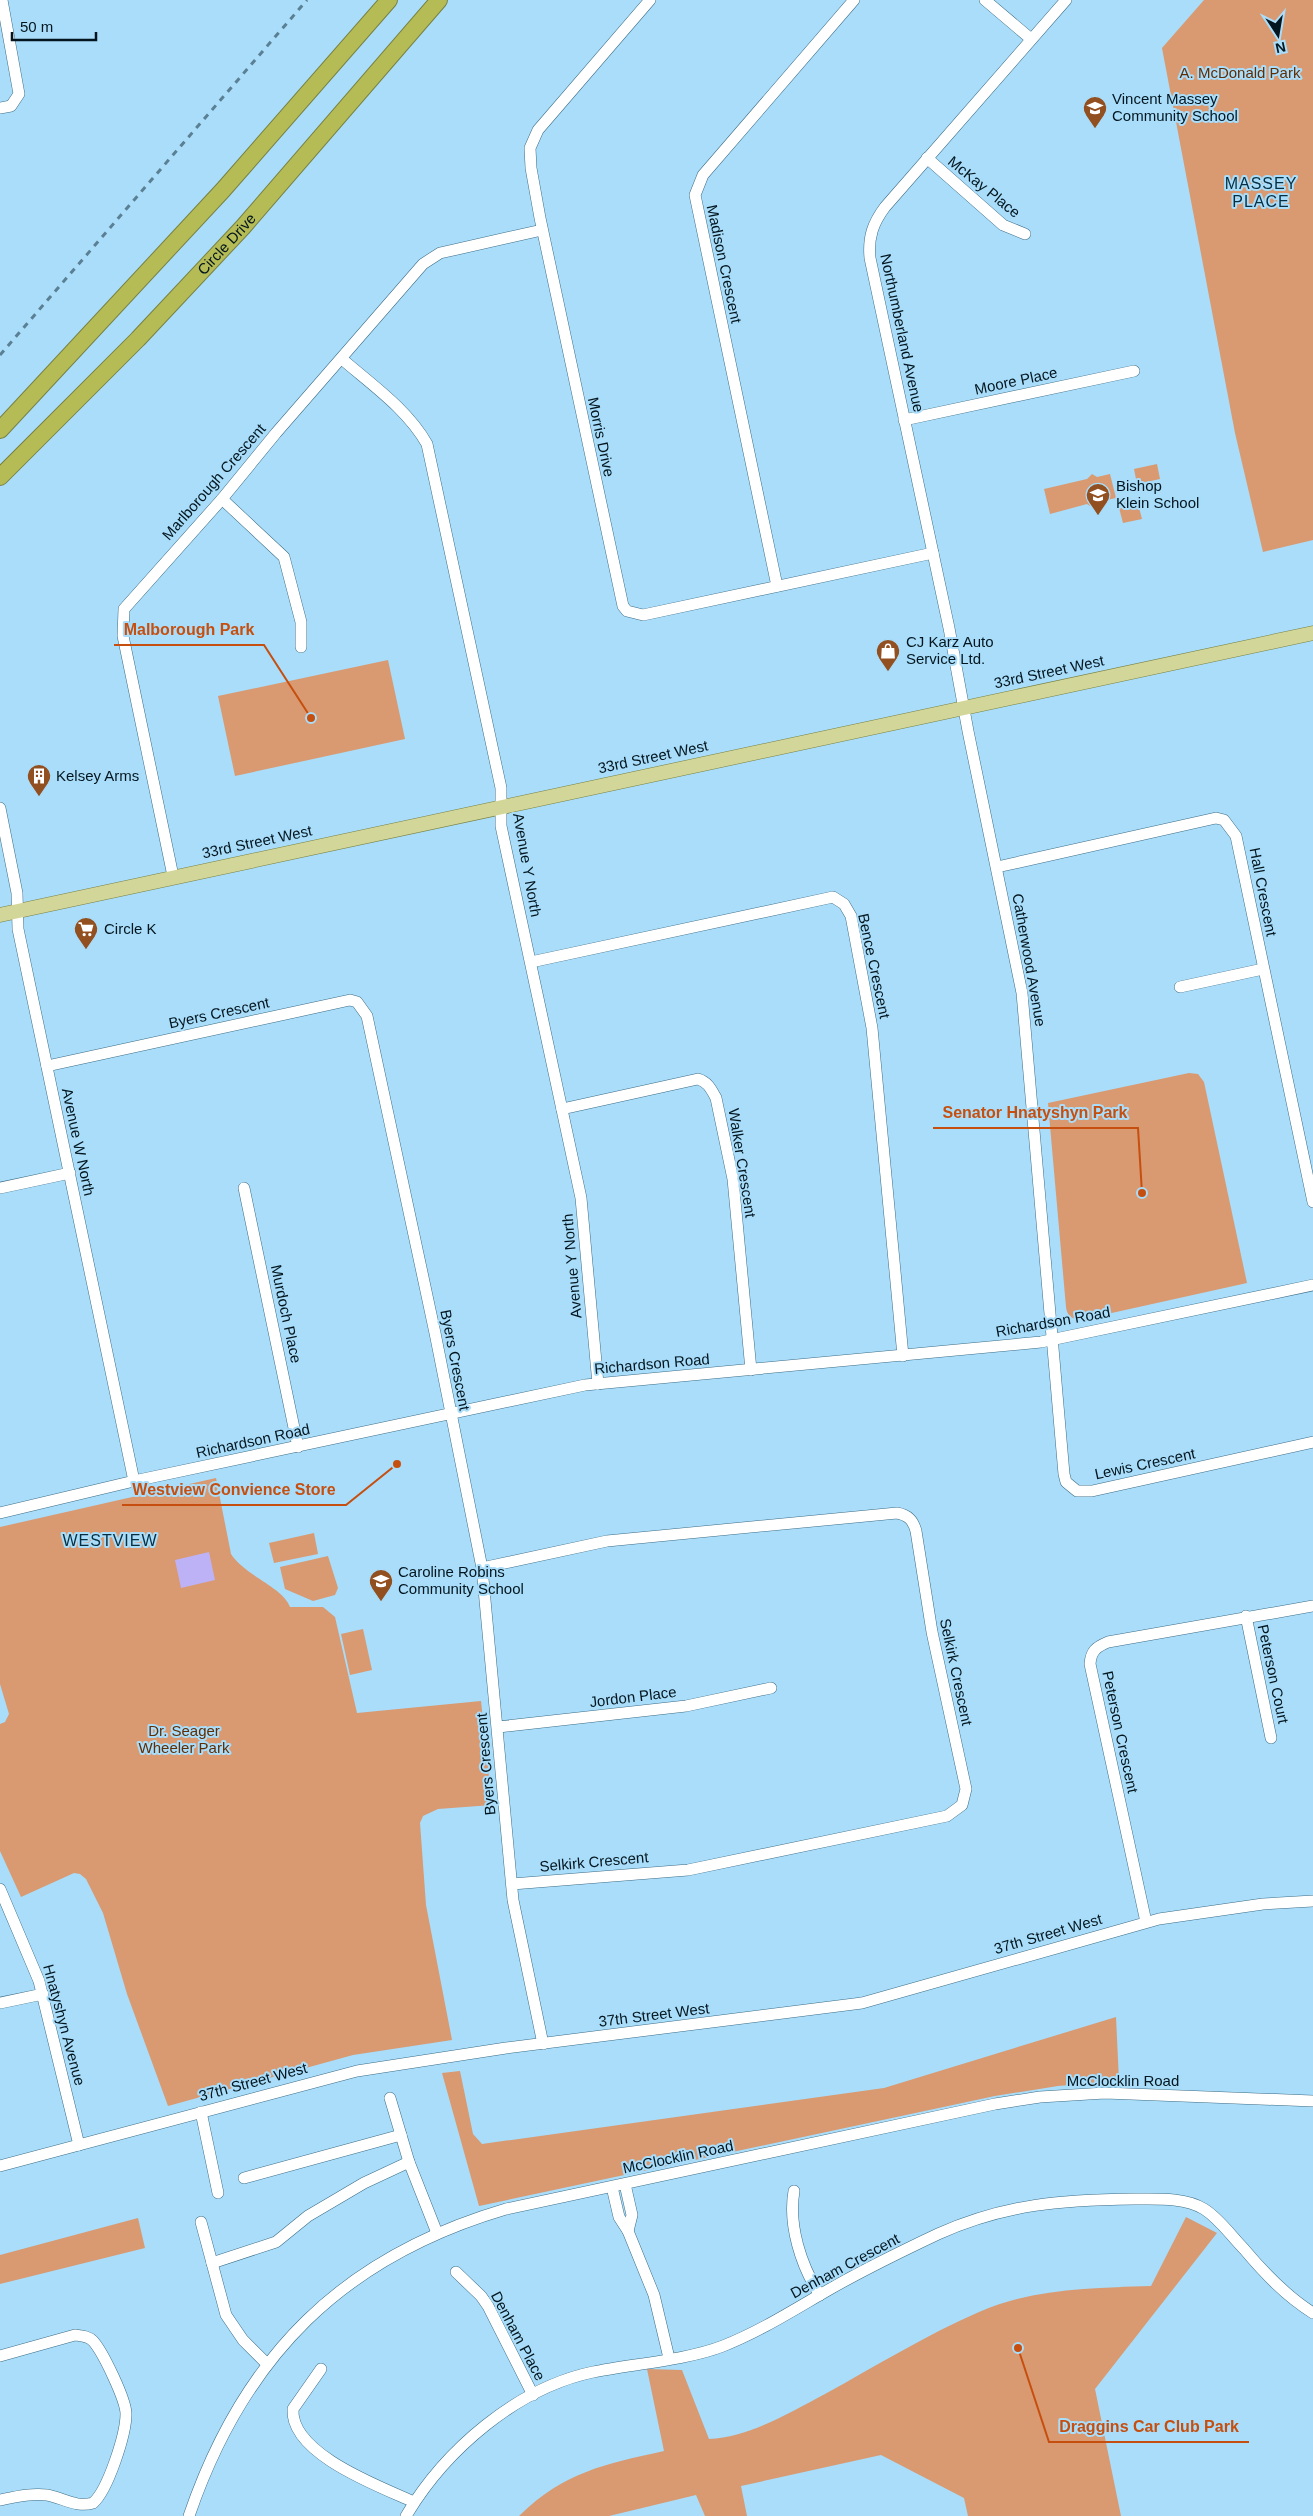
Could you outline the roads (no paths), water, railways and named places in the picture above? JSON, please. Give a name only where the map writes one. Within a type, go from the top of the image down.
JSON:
[{"type":"highway","points":[[0,430],[223,190],[389,0]]},
{"type":"highway","name":"Circle Drive","points":[[0,477],[138,339],[243,227],[439,0]]},
{"type":"highway","points":[[0,422],[72,351]]},
{"type":"main road","name":"33rd Street West","points":[[0,915],[173,876],[1313,633]]},
{"type":"street","points":[[0,108],[10,106],[20,94],[2,0]]},
{"type":"street","name":"Morris Drive","points":[[650,0],[538,130],[530,148],[531,168],[542,230],[623,606],[627,610],[643,615],[932,553]]},
{"type":"street","name":"Madison Crescent","points":[[777,586],[695,196],[704,175],[854,0]]},
{"type":"street","points":[[985,0],[1031,39]]},
{"type":"street","name":"Northumberland Avenue","points":[[964,707],[868,241],[878,217],[885,207],[1066,0]]},
{"type":"street","name":"McKay Place","points":[[927,158],[1003,225],[1025,234]]},
{"type":"street","name":"Marlborough Crescent","points":[[173,876],[123,636],[124,609],[222,499],[414,273],[440,253],[542,230]]},
{"type":"street","name":"Avenue Y North","points":[[342,359],[401,410],[417,427],[427,444],[501,788],[501,826],[584,1217],[598,1384]]},
{"type":"street","name":"Moore Place","points":[[904,420],[1134,371]]},
{"type":"street","points":[[222,499],[284,557],[301,622],[301,648]]},
{"type":"street","name":"Catherwood Avenue","points":[[964,707],[1024,1007],[1054,1340]]},
{"type":"street","name":"Avenue W North","points":[[0,808],[16,890],[18,929],[134,1480]]},
{"type":"street","name":"Hall Crescent","points":[[997,867],[1216,818],[1224,820],[1236,836],[1313,1202]]},
{"type":"street","name":"Bence Crescent","points":[[531,962],[833,897],[844,904],[850,916],[872,1028],[903,1356]]},
{"type":"street","points":[[1180,987],[1263,969]]},
{"type":"street","name":"Byers Crescent","points":[[47,1066],[350,1000],[357,1002],[367,1016],[482,1568],[515,1910],[543,2044]]},
{"type":"street","name":"Walker Crescent","points":[[562,1110],[698,1079],[710,1087],[716,1098],[732,1179],[750,1370]]},
{"type":"street","points":[[0,1188],[70,1173]]},
{"type":"street","name":"Murdoch Place","points":[[244,1188],[298,1447]]},
{"type":"street","name":"Richardson Road","points":[[0,1513],[134,1480],[598,1384],[1054,1340],[1313,1285]]},
{"type":"street","name":"Lewis Crescent","points":[[1054,1340],[1064,1474],[1066,1482],[1077,1491],[1092,1490],[1313,1442]]},
{"type":"street","name":"Selkirk Crescent","points":[[482,1568],[623,1538],[904,1514],[914,1523],[916,1531],[932,1632],[966,1789],[962,1805],[947,1816],[712,1866],[512,1884]]},
{"type":"street","name":"Peterson Crescent","points":[[1146,1922],[1090,1664],[1091,1654],[1100,1645],[1108,1642],[1246,1616],[1313,1606]]},
{"type":"street","name":"Peterson Court","points":[[1246,1616],[1270,1738]]},
{"type":"street","name":"Jordon Place","points":[[498,1727],[686,1706],[771,1688]]},
{"type":"street","name":"Hnatyshyn Avenue","points":[[0,1889],[36,1969],[79,2145]]},
{"type":"street","name":"37th Street West","points":[[0,2166],[357,2071],[543,2044],[862,2003],[1146,1922],[1244,1906],[1313,1901]]},
{"type":"street","points":[[0,2003],[43,1994]]},
{"type":"street","name":"McClocklin Road","points":[[189,2516],[219,2440],[240,2402],[267,2364],[306,2322],[348,2285],[392,2256],[437,2233],[506,2209],[986,2106],[1040,2097],[1105,2093],[1313,2101]]},
{"type":"street","points":[[390,2098],[409,2162],[437,2233]]},
{"type":"street","points":[[201,2112],[218,2193]]},
{"type":"street","points":[[244,2178],[401,2136]]},
{"type":"street","points":[[212,2263],[276,2242],[308,2216],[364,2183],[409,2162]]},
{"type":"street","points":[[626,2184],[632,2215],[628,2231]]},
{"type":"street","points":[[612,2187],[619,2217],[628,2231],[654,2295],[669,2358]]},
{"type":"street","points":[[794,2191],[791,2217],[794,2231],[808,2273],[820,2295]]},
{"type":"street","name":"Denham Crescent","points":[[406,2516],[414,2502],[453,2455],[471,2439],[533,2395],[554,2384],[592,2372],[720,2347],[737,2340],[938,2234],[984,2216],[1035,2204],[1058,2201],[1150,2199],[1193,2204],[1204,2208],[1220,2222],[1267,2276],[1313,2313]]},
{"type":"street","points":[[201,2222],[226,2315],[243,2340],[267,2364]]},
{"type":"street","name":"Denham Place","points":[[456,2272],[481,2296],[488,2306],[533,2395]]},
{"type":"street","points":[[0,2356],[64,2338],[85,2336],[92,2340],[98,2348],[123,2399],[126,2415],[122,2436],[103,2492],[93,2503],[79,2505],[48,2496],[33,2494],[0,2500]]},
{"type":"street","points":[[321,2369],[293,2409],[292,2417],[298,2431],[339,2467],[414,2502]]},
{"type":"railway","points":[[0,355],[307,0]]},
{"type":"place","name":"Vincent Massey Community School","points":[[1095,129]]},
{"type":"place","name":"Bishop Klein School","points":[[1098,516]]},
{"type":"place","name":"CJ Karz Auto Service Ltd.","points":[[888,672]]},
{"type":"place","name":"Malborough Park","points":[[311,718]]},
{"type":"place","name":"Kelsey Arms","points":[[39,797]]},
{"type":"place","name":"Circle K","points":[[86,950]]},
{"type":"place","name":"Senator Hnatyshyn Park","points":[[1142,1193]]},
{"type":"place","name":"Westview Convience Store","points":[[397,1464]]},
{"type":"place","name":"Caroline Robins Community School","points":[[381,1602]]},
{"type":"place","name":"Draggins Car Club Park","points":[[1018,2348]]},
{"type":"district","name":"MASSEY PLACE","points":[[1261,192]]},
{"type":"district","name":"WESTVIEW","points":[[110,1540]]},
{"type":"park label","name":"A. McDonald Park","points":[[1240,73]]},
{"type":"park label","name":"Dr. Seager Wheeler Park","points":[[184,1740]]}]
